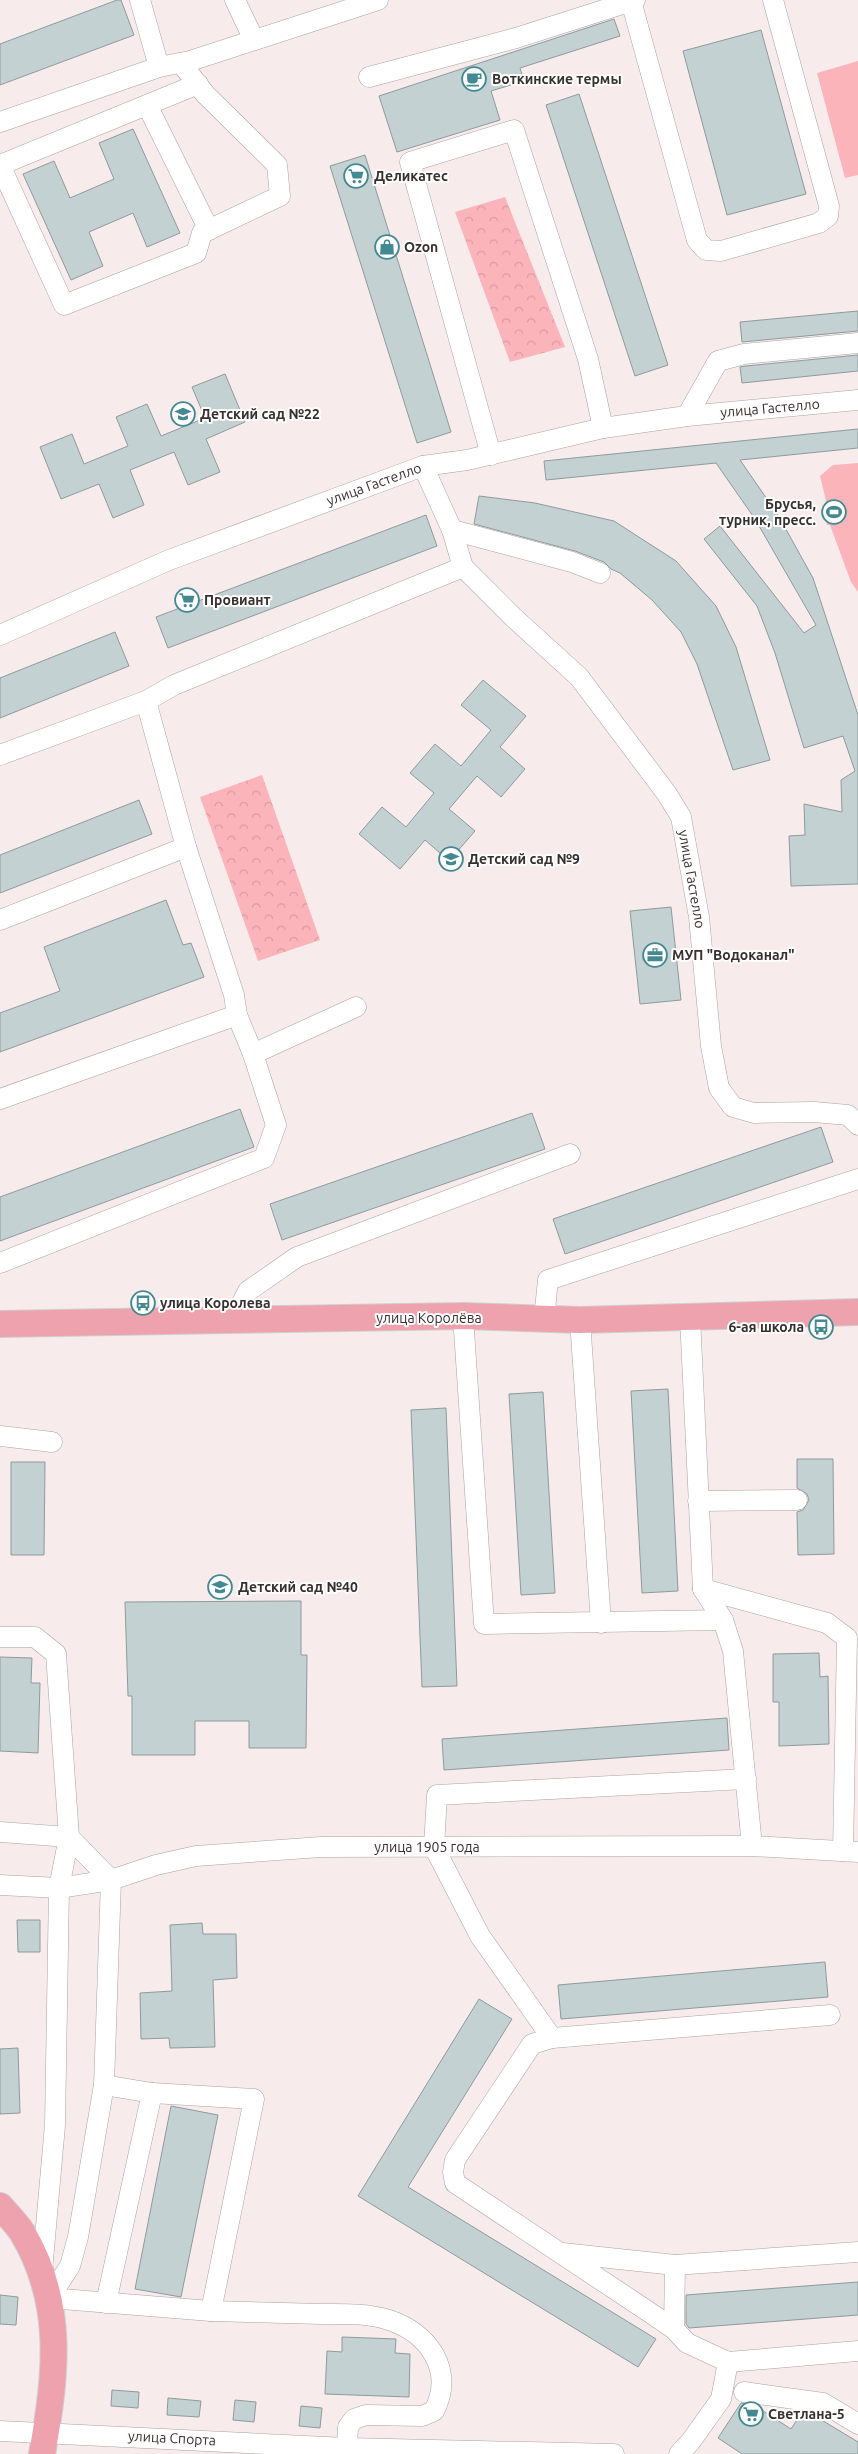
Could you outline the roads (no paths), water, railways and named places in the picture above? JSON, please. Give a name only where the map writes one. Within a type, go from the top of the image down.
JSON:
[{"type":"main road","name":"улица Королёва","points":[[0,1324],[463,1316],[580,1320],[858,1312]]},
{"type":"main road","points":[[0,2206],[21,2231],[42,2271],[49,2298],[54,2330],[53,2370],[44,2443]]},
{"type":"street","points":[[140,0],[159,67]]},
{"type":"street","points":[[235,0],[254,40]]},
{"type":"street","points":[[0,122],[159,67],[254,40],[378,0]]},
{"type":"street","points":[[369,77],[516,38],[633,1],[697,240],[706,250],[721,251],[819,223],[828,216],[829,206],[773,0]]},
{"type":"street","points":[[181,62],[198,84],[277,165],[280,196],[202,233],[196,252],[64,306],[0,165],[198,84]]},
{"type":"street","points":[[146,105],[209,230]]},
{"type":"street","points":[[491,455],[410,162],[514,130],[588,359],[603,428]]},
{"type":"street","points":[[687,416],[718,362],[744,354],[858,343]]},
{"type":"street","name":"улица Гастелло","points":[[0,635],[169,560],[423,466],[491,455],[603,428],[687,416],[858,400]]},
{"type":"street","points":[[0,755],[146,701],[174,685],[464,568],[452,530],[423,466]]},
{"type":"street","points":[[452,530],[572,562],[600,573]]},
{"type":"street","name":"улица Гастелло","points":[[464,568],[579,678],[667,794],[681,817],[699,917],[711,1046],[719,1088],[733,1107],[754,1113],[814,1112],[848,1115],[858,1126]]},
{"type":"street","points":[[0,1263],[264,1158],[276,1125],[253,1054],[237,1015],[234,995],[186,847],[146,701]]},
{"type":"street","points":[[0,920],[186,847]]},
{"type":"street","points":[[253,1054],[356,1007]]},
{"type":"street","points":[[0,1099],[237,1015]]},
{"type":"street","points":[[233,1320],[248,1291],[297,1257],[570,1154]]},
{"type":"street","points":[[544,1319],[548,1280],[858,1179]]},
{"type":"street","points":[[463,1316],[484,1624],[724,1620]]},
{"type":"street","points":[[690,1317],[703,1590],[724,1620],[733,1651],[752,1846]]},
{"type":"street","points":[[580,1320],[601,1623]]},
{"type":"street","points":[[0,1436],[52,1442]]},
{"type":"street","points":[[698,1501],[797,1500]]},
{"type":"street","points":[[703,1590],[827,1623],[846,1638],[851,1852]]},
{"type":"street","points":[[0,1637],[35,1637],[56,1654],[69,1837],[60,1888],[55,2125],[42,2271]]},
{"type":"street","points":[[552,2038],[480,1936],[434,1847],[437,1795],[746,1779]]},
{"type":"street","points":[[0,1832],[69,1837],[111,1880],[104,2085],[78,2237],[70,2266],[49,2298],[211,2310],[364,2315],[389,2320],[409,2330],[429,2346],[439,2360],[441,2378],[440,2400],[434,2411],[422,2416],[366,2415],[354,2419],[348,2428],[347,2448]]},
{"type":"street","name":"улица 1905 года","points":[[0,1885],[60,1888],[111,1880],[156,1864],[196,1856],[321,1847],[752,1846],[851,1852]]},
{"type":"street","points":[[830,2015],[552,2038],[532,2044],[455,2160],[453,2172],[455,2183],[674,2329],[687,2343],[728,2362],[858,2351]]},
{"type":"street","points":[[104,2085],[152,2093],[254,2099],[211,2310]]},
{"type":"street","points":[[106,2303],[152,2093]]},
{"type":"street","points":[[560,2253],[675,2265],[858,2252]]},
{"type":"street","points":[[674,2329],[675,2265]]},
{"type":"street","points":[[679,2454],[691,2441],[720,2399],[728,2362]]},
{"type":"street","points":[[744,2392],[823,2403],[858,2424]]},
{"type":"street","name":"улица Спорта","points":[[0,2431],[44,2443],[614,2454]]},
{"type":"street","points":[[684,2454],[704,2449]]},
{"type":"place","name":"Воткинские термы","points":[[474,79]]},
{"type":"place","name":"Деликатес","points":[[356,176]]},
{"type":"place","name":"Ozon","points":[[387,247]]},
{"type":"place","name":"Детский сад №22","points":[[183,414]]},
{"type":"place","name":"Брусья, турник, пресс.","points":[[834,512]]},
{"type":"place","name":"Провиант","points":[[187,600]]},
{"type":"place","name":"Детский сад №9","points":[[451,859]]},
{"type":"place","name":"МУП \"Водоканал\"","points":[[655,955]]},
{"type":"place","name":"улица Королева","points":[[143,1303]]},
{"type":"place","name":"6-ая школа","points":[[821,1327]]},
{"type":"place","name":"Детский сад №40","points":[[220,1587]]},
{"type":"place","name":"Светлана-5","points":[[751,2414]]}]
